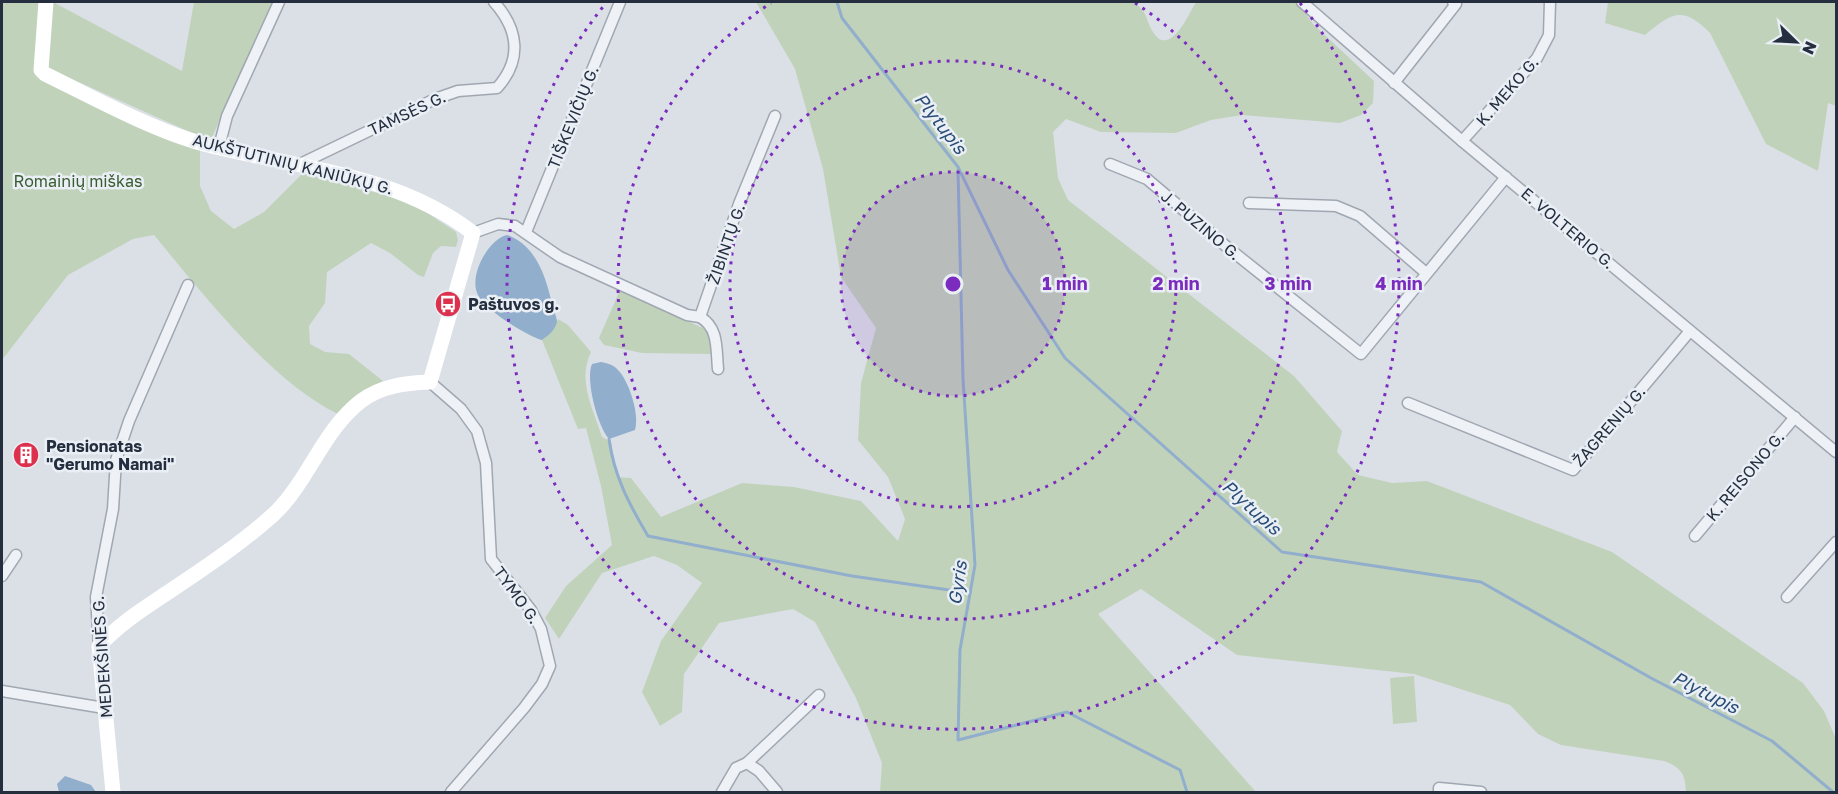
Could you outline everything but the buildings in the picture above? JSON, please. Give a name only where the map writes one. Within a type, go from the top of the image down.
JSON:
[{"type":"street","name":"AUKŠTUTINIŲ KANIŪKŲ G.","points":[[46,2],[41,70],[45,74],[189,140],[402,191],[440,210],[473,233]]},
{"type":"street","points":[[219,147],[227,116],[279,2]]},
{"type":"street","name":"TAMSĖS G.","points":[[297,165],[458,90],[497,88],[506,78],[516,54],[509,27],[495,2]]},
{"type":"street","name":"TIŠKEVIČIŲ G.","points":[[526,232],[620,2]]},
{"type":"street","name":"E. VOLTERIO G.","points":[[1302,2],[1462,141],[1836,453]]},
{"type":"street","points":[[1394,83],[1456,4],[1453,2]]},
{"type":"street","name":"K. MEKO G.","points":[[1462,141],[1537,58],[1549,35],[1550,2]]},
{"type":"street","name":"ŽIBINTŲ G.","points":[[700,317],[740,204],[775,116]]},
{"type":"street","name":"J. PUZINO G.","points":[[1110,164],[1147,179],[1227,247],[1361,354],[1506,177]]},
{"type":"street","points":[[1249,203],[1336,206],[1348,209],[1360,216],[1426,273]]},
{"type":"street","points":[[99,646],[116,628],[188,579],[276,513],[339,425],[360,402],[379,391],[400,384],[430,382],[473,233],[498,224],[515,226],[560,257],[687,315],[700,317],[711,323],[718,369]]},
{"type":"street","name":"MEDEKŠINĖS G.","points":[[113,792],[96,597],[113,508],[116,460],[129,421],[188,285]]},
{"type":"street","name":"ŽAGRENIŲ G.","points":[[1408,403],[1573,470],[1690,331]]},
{"type":"street","name":"TYMO G.","points":[[430,382],[461,409],[477,431],[486,463],[491,559],[531,610],[541,629],[549,666],[542,684],[524,708],[451,792]]},
{"type":"street","name":"K. REISONO G.","points":[[1695,536],[1795,417]]},
{"type":"street","points":[[1787,597],[1836,542]]},
{"type":"street","points":[[2,576],[16,555]]},
{"type":"street","points":[[2,691],[104,708]]},
{"type":"street","points":[[722,792],[736,768],[747,763],[819,694]]},
{"type":"street","points":[[747,763],[759,771],[777,792]]},
{"type":"street","points":[[1439,792],[1439,788],[1481,792]]},
{"type":"green space","name":"Romainių miškas","points":[[2,2],[42,2],[37,62],[200,149],[200,186],[211,211],[234,229],[264,212],[303,173],[411,202],[456,232],[458,240],[456,247],[441,246],[433,253],[424,277],[418,275],[390,253],[371,243],[327,272],[325,303],[309,326],[310,344],[325,352],[349,354],[383,381],[338,414],[313,400],[263,359],[216,309],[154,235],[133,239],[68,275],[2,360]]},
{"type":"green space","points":[[53,2],[182,71],[194,2],[275,2],[212,137],[201,137],[45,67]]},
{"type":"green space","points":[[756,2],[1133,2],[1144,12],[1153,32],[1159,39],[1166,40],[1178,31],[1196,2],[1297,2],[1313,24],[1374,81],[1373,103],[1361,115],[1340,123],[1242,115],[1211,120],[1176,133],[1101,132],[1066,119],[1053,132],[1058,178],[1068,200],[1294,376],[1342,431],[1337,452],[1358,475],[1392,483],[1427,481],[1612,552],[1803,683],[1824,711],[1836,739],[1836,792],[1686,792],[1685,781],[1679,769],[1664,761],[1561,745],[1538,734],[1510,705],[1414,674],[1237,655],[1141,589],[1098,614],[1256,792],[880,792],[882,763],[856,698],[815,622],[793,609],[719,623],[684,674],[682,712],[660,726],[642,692],[661,641],[702,583],[677,565],[654,556],[602,573],[559,639],[545,618],[566,586],[612,545],[601,486],[586,428],[578,429],[542,340],[554,328],[558,319],[568,325],[591,352],[586,373],[588,394],[602,437],[611,442],[617,477],[631,478],[661,517],[742,483],[794,487],[861,501],[898,541],[905,519],[888,477],[858,440],[861,383],[876,328],[841,277],[823,169],[795,69]]},
{"type":"green space","points":[[1608,2],[1836,2],[1836,106],[1828,103],[1818,171],[1766,144],[1710,33],[1700,24],[1692,18],[1677,15],[1663,21],[1645,35],[1605,23]]},
{"type":"green space","points":[[620,290],[707,330],[710,333],[711,354],[642,353],[604,345],[599,338]]},
{"type":"green space","points":[[1414,676],[1417,722],[1393,724],[1390,678]]},
{"type":"water","points":[[507,235],[525,246],[532,254],[547,283],[557,322],[542,340],[507,322],[489,308],[478,295],[476,279],[482,260],[493,244]]},
{"type":"water","points":[[601,362],[614,367],[622,375],[632,398],[636,416],[635,430],[609,439],[597,414],[591,392],[592,364]]},
{"type":"water","points":[[65,776],[91,785],[96,792],[59,792],[57,784]]},
{"type":"waterway","name":"Plytupis","points":[[837,2],[842,18],[958,167],[1008,270],[1065,358],[1282,552],[1481,582],[1651,678],[1772,741],[1833,792]]},
{"type":"waterway","name":"Gyris","points":[[958,170],[963,379],[975,565],[960,650],[958,740],[1067,712],[1180,770],[1187,792]]},
{"type":"waterway","points":[[609,439],[623,489],[648,536],[852,576],[970,593]]},
{"type":"place","name":"Paštuvos g.","points":[[448,304]]},
{"type":"place","name":"Pensionatas \"Gerumo Namai\"","points":[[26,455]]}]
